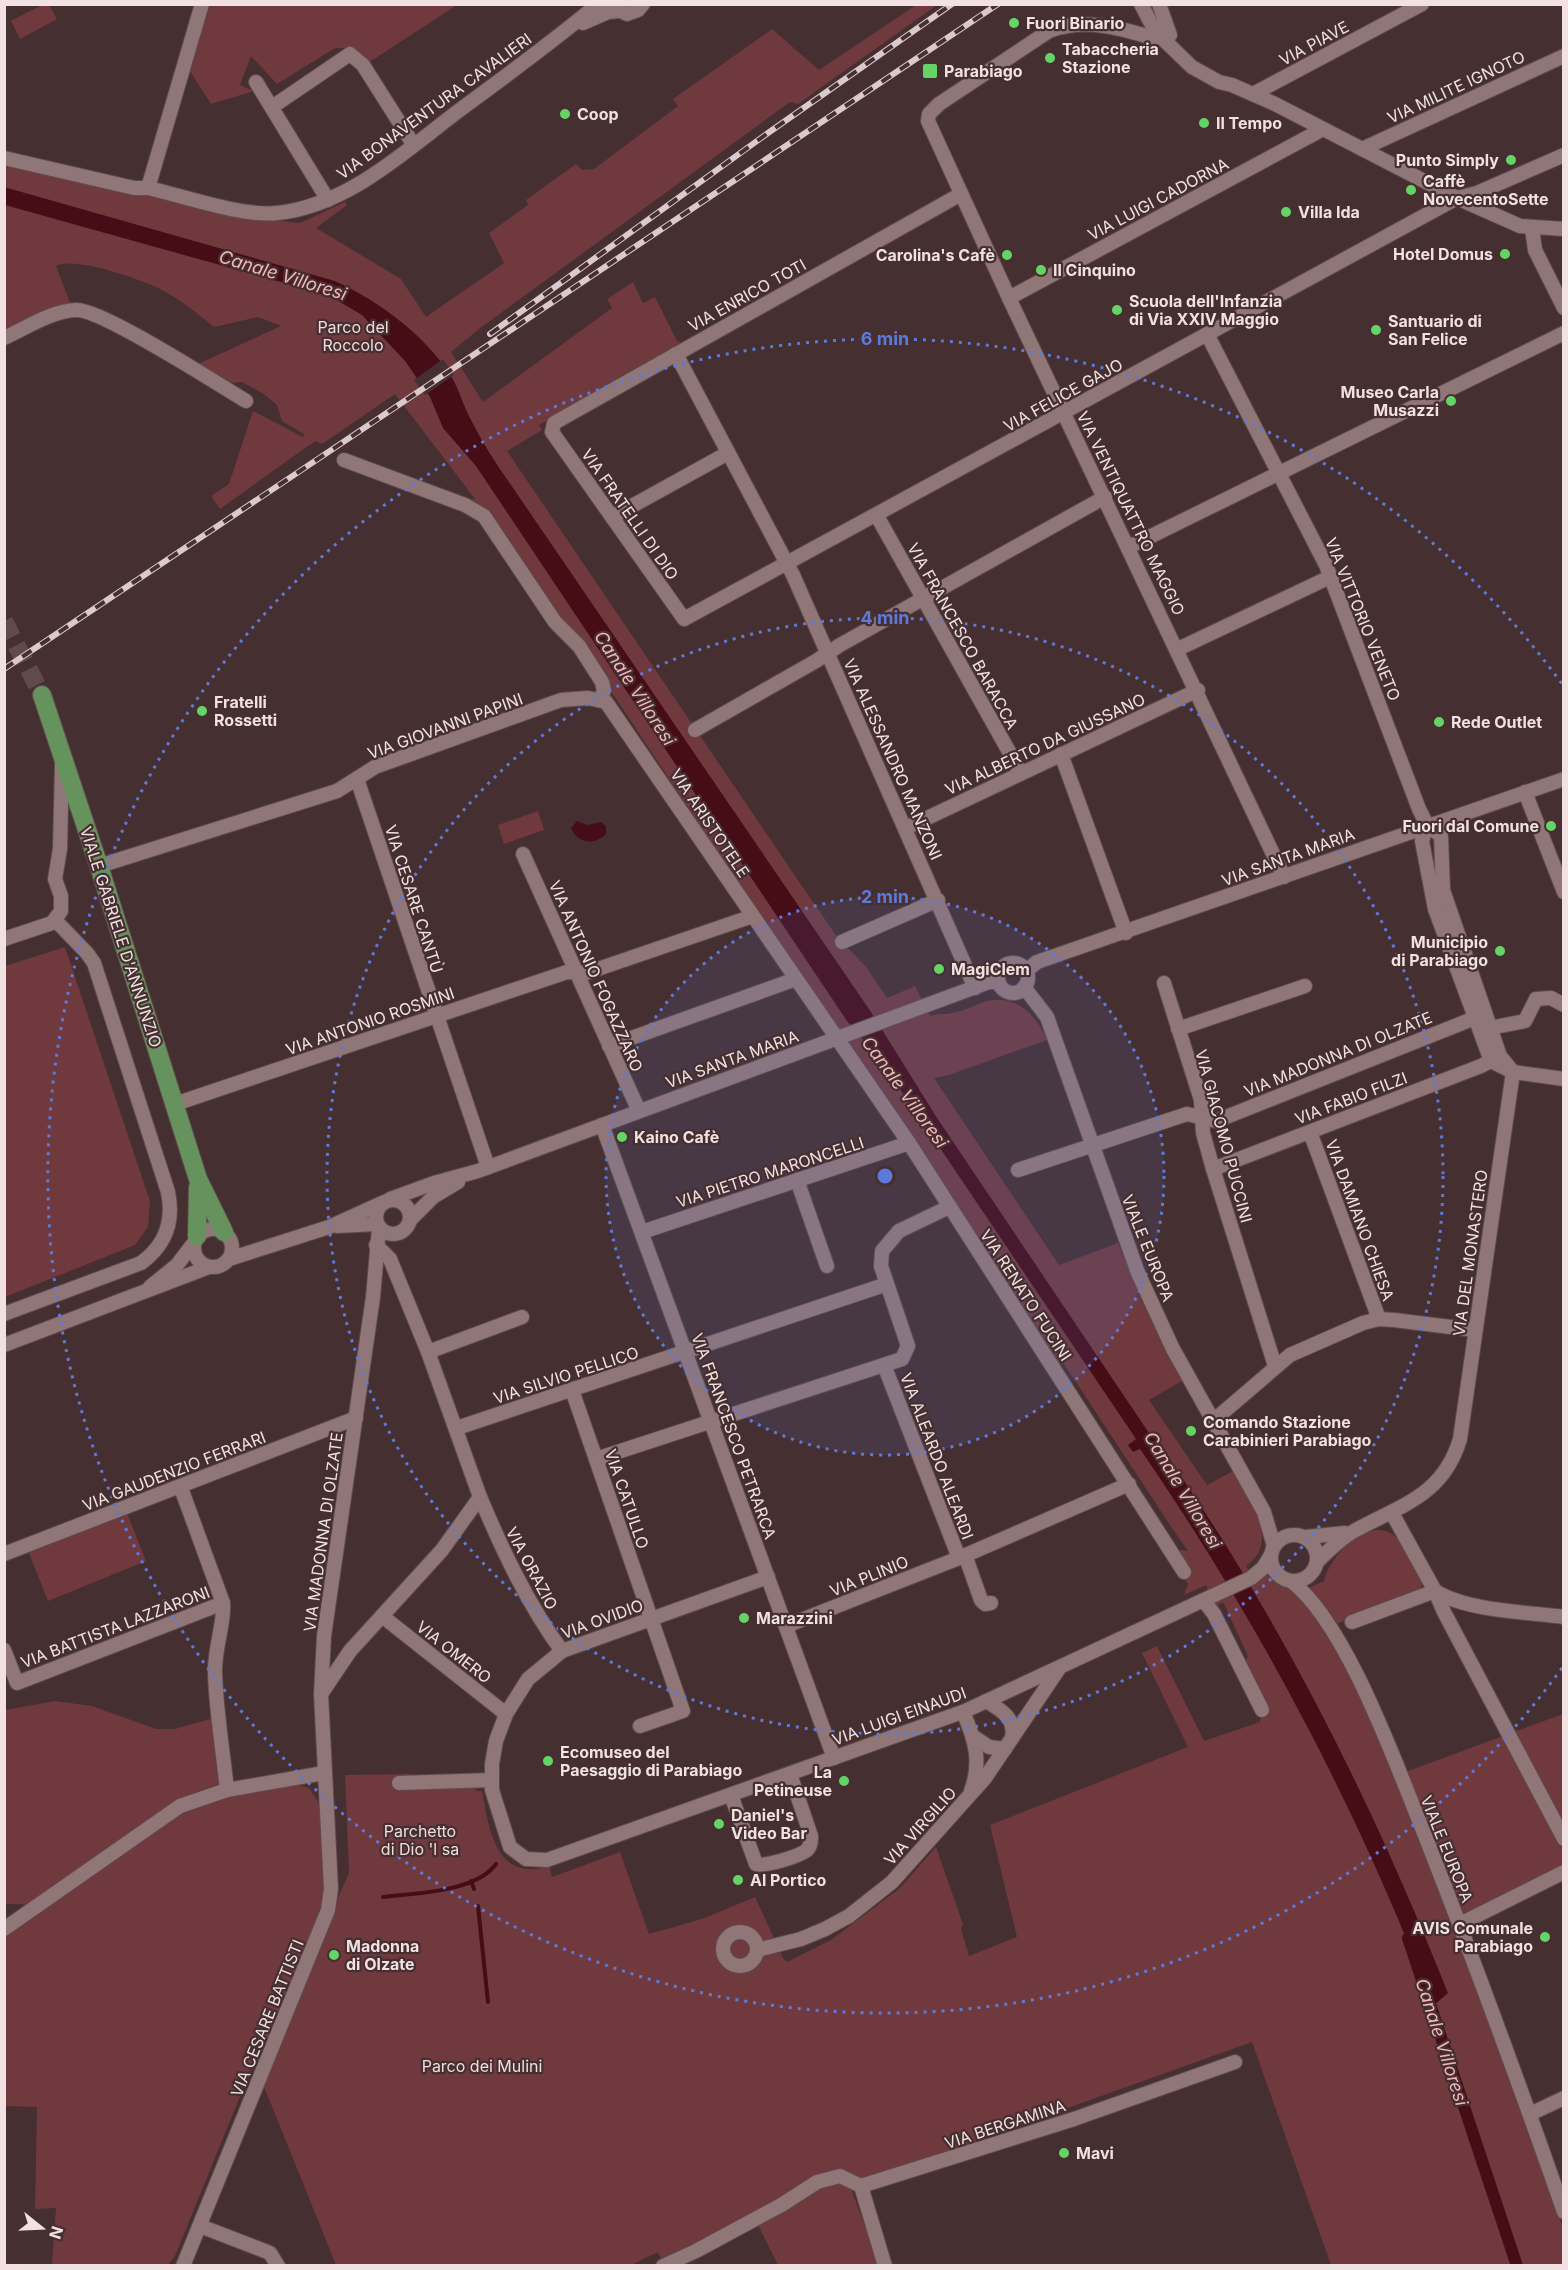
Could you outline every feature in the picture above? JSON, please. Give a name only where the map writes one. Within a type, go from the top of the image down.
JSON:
[{"type":"main road","name":"VIALE GABRIELE D'ANNUNZIO","points":[[42,695],[198,1179],[227,1236]]},
{"type":"main road","name":"VIALE GABRIELE D'ANNUNZIO","points":[[195,1240],[198,1179]]},
{"type":"street","points":[[148,188],[202,4]]},
{"type":"street","name":"VIA BONAVENTURA CAVALIERI","points":[[4,158],[250,212],[274,214],[298,210],[328,201],[380,170],[565,32],[598,4]]},
{"type":"street","name":"VIA BONAVENTURA CAVALIERI","points":[[565,32],[615,8],[633,13],[643,4]]},
{"type":"street","points":[[1141,4],[1165,37],[1192,67],[1219,82],[1253,94],[1457,198],[1520,226],[1563,229]]},
{"type":"street","points":[[1159,4],[1165,37]]},
{"type":"street","name":"VIA PIAVE","points":[[1253,94],[1422,4]]},
{"type":"street","name":"VIA VENTIQUATTRO MAGGIO","points":[[1165,37],[1153,38],[1099,24],[1065,25],[1049,31],[1005,58],[933,109],[928,122],[1009,298],[1198,690],[1284,877]]},
{"type":"street","points":[[273,107],[350,54],[363,65],[413,144]]},
{"type":"street","name":"VIA MILITE IGNOTO","points":[[1362,149],[1563,56]]},
{"type":"street","points":[[256,82],[328,201]]},
{"type":"street","name":"VIA LUIGI CADORNA","points":[[1009,298],[1323,129]]},
{"type":"street","name":"VIA FELICE GAJO","points":[[684,619],[877,516],[1457,198],[1477,193],[1563,155]]},
{"type":"street","name":"VIA ENRICO TOTI","points":[[552,428],[554,423],[961,194]]},
{"type":"street","points":[[1532,228],[1535,250],[1563,308]]},
{"type":"street","points":[[4,338],[67,311],[86,310],[246,401]]},
{"type":"street","points":[[1129,548],[1563,333]]},
{"type":"street","name":"VIA VITTORIO VENETO","points":[[1207,334],[1330,577],[1427,825],[1441,836],[1443,890],[1480,1016]]},
{"type":"street","name":"VIA ALESSANDRO MANZONI","points":[[676,354],[788,563],[975,987]]},
{"type":"street","name":"VIA FRATELLI DI DIO","points":[[552,428],[552,432],[684,619]]},
{"type":"street","points":[[612,517],[728,453]]},
{"type":"street","points":[[344,460],[465,505],[484,516],[555,622],[579,645],[602,682],[604,690],[601,699]]},
{"type":"street","points":[[695,730],[923,598],[1105,497]]},
{"type":"street","name":"VIA FRANCESCO BARACCA","points":[[877,516],[1021,773]]},
{"type":"street","points":[[1178,649],[1330,577]]},
{"type":"street","name":"VIA ALBERTO DA GIUSSANO","points":[[906,828],[1198,690]]},
{"type":"street","name":"VIA GIOVANNI PAPINI","points":[[99,866],[337,791],[375,767],[561,700],[601,699]]},
{"type":"street","name":"VIA ARISTOTELE","points":[[601,699],[611,706],[796,979],[841,1036]]},
{"type":"street","points":[[1061,754],[1126,933]]},
{"type":"street","points":[[4,939],[55,920],[62,903],[55,879],[60,849],[62,755]]},
{"type":"street","name":"VIA CESARE CANTÙ","points":[[357,779],[436,1016],[483,1169]]},
{"type":"street","name":"VIA SANTA MARIA","points":[[1026,971],[1037,962],[1126,933],[1427,825],[1563,779]]},
{"type":"street","points":[[1525,792],[1563,892]]},
{"type":"street","name":"VIA ANTONIO FOGAZZARO","points":[[523,854],[639,1111]]},
{"type":"street","points":[[842,942],[938,900]]},
{"type":"street","name":"VIA ANTONIO ROSMINI","points":[[175,1104],[567,972],[586,973],[753,916]]},
{"type":"street","points":[[4,1314],[141,1263],[159,1247],[169,1226],[171,1215],[168,1192],[94,963],[55,920]]},
{"type":"street","points":[[1008,964],[1018,964],[1026,971],[1028,978],[1024,987],[1011,993],[1002,988],[998,982],[999,972],[1008,964]]},
{"type":"street","points":[[609,1046],[796,979]]},
{"type":"street","name":"VIA SANTA MARIA","points":[[4,1345],[141,1295],[209,1267],[223,1264],[229,1259],[328,1227],[434,1183],[483,1169],[975,987],[998,982]]},
{"type":"street","name":"VIA GIACOMO PUCCINI","points":[[1164,983],[1201,1100],[1203,1132],[1213,1169],[1275,1366]]},
{"type":"street","points":[[1178,1029],[1305,986]]},
{"type":"street","name":"VIALE EUROPA","points":[[1024,987],[1047,1017],[1138,1273],[1173,1349],[1264,1512],[1275,1573],[1319,1607],[1384,1734],[1460,1924],[1530,2114],[1563,2212]]},
{"type":"street","points":[[1490,1028],[1525,1021],[1536,999],[1551,998],[1563,1005]]},
{"type":"street","points":[[1480,1016],[1490,1028],[1496,1058]]},
{"type":"street","points":[[1480,1016],[1496,1058],[1513,1072],[1563,1079]]},
{"type":"street","name":"VIA MADONNA DI OLZATE","points":[[1018,1170],[1187,1114],[1216,1120],[1480,1016]]},
{"type":"street","name":"VIA RENATO FUCINI","points":[[841,1036],[1184,1572]]},
{"type":"street","name":"VIA FABIO FILZI","points":[[1213,1169],[1496,1058]]},
{"type":"street","name":"VIA DEL MONASTERO","points":[[1353,1532],[1392,1513],[1432,1487],[1446,1471],[1460,1439],[1513,1072]]},
{"type":"street","name":"VIA FRANCESCO PETRARCA","points":[[603,1125],[834,1758]]},
{"type":"street","name":"VIA DAMIANO CHIESA","points":[[1310,1132],[1379,1319]]},
{"type":"street","name":"VIA PIETRO MARONCELLI","points":[[642,1232],[909,1143]]},
{"type":"street","name":"VIA SANTA MARIA","points":[[328,1227],[378,1226],[390,1234],[406,1225],[433,1197],[483,1169]]},
{"type":"street","points":[[797,1180],[827,1266]]},
{"type":"street","points":[[378,1226],[376,1212],[387,1201],[403,1202],[408,1207],[406,1225]]},
{"type":"street","points":[[596,1459],[902,1359],[908,1346],[880,1258],[890,1240],[910,1224],[949,1208]]},
{"type":"street","name":"VIA MADONNA DI OLZATE","points":[[373,1298],[406,1225]]},
{"type":"street","name":"VIA MADONNA DI OLZATE","points":[[324,1773],[321,1694],[324,1636],[373,1298],[378,1226]]},
{"type":"street","name":"VIA SANTA MARIA","points":[[141,1295],[177,1265],[195,1240],[210,1229],[227,1236],[271,1246]]},
{"type":"street","points":[[227,1236],[229,1259]]},
{"type":"street","points":[[195,1240],[196,1259],[209,1267]]},
{"type":"street","points":[[376,1245],[390,1259]]},
{"type":"street","name":"VIA ORAZIO","points":[[390,1259],[428,1352],[493,1527],[546,1630],[562,1651]]},
{"type":"street","name":"VIA SILVIO PELLICO","points":[[457,1428],[887,1284]]},
{"type":"street","points":[[428,1352],[522,1317]]},
{"type":"street","points":[[1213,1420],[1290,1355],[1379,1319],[1475,1330]]},
{"type":"street","name":"VIA ALEARDO ALEARDI","points":[[884,1365],[962,1557]]},
{"type":"street","name":"VIA CATULLO","points":[[572,1390],[683,1711],[640,1726]]},
{"type":"street","name":"VIA GAUDENZIO FERRARI","points":[[4,1554],[181,1488],[356,1418]]},
{"type":"street","name":"VIA PLINIO","points":[[786,1626],[962,1557],[1129,1484]]},
{"type":"street","points":[[181,1488],[223,1603],[224,1610],[216,1644],[215,1673],[226,1790]]},
{"type":"street","points":[[321,1694],[350,1651],[442,1550],[480,1497]]},
{"type":"street","name":"VIALE EUROPA","points":[[1264,1512],[1302,1536],[1317,1552],[1319,1607]]},
{"type":"street","points":[[1392,1513],[1435,1591],[1563,1839]]},
{"type":"street","points":[[1272,1551],[1288,1535],[1330,1536],[1353,1532]]},
{"type":"street","points":[[1287,1580],[1300,1581],[1353,1532]]},
{"type":"street","name":"VIA LUIGI EINAUDI","points":[[547,1860],[963,1712],[1251,1578],[1263,1568],[1272,1551]]},
{"type":"street","points":[[962,1557],[981,1600],[985,1604],[991,1603]]},
{"type":"street","name":"VIA OVIDIO","points":[[547,1860],[526,1859],[510,1847],[492,1790],[496,1740],[506,1714],[528,1679],[562,1651],[768,1577]]},
{"type":"street","name":"VIA LUIGI EINAUDI","points":[[1251,1578],[1287,1580]]},
{"type":"street","points":[[1352,1622],[1435,1591],[1452,1600],[1471,1604],[1563,1617]]},
{"type":"street","points":[[1210,1598],[1214,1614],[1262,1710]]},
{"type":"street","name":"VIA BATTISTA LAZZARONI","points":[[4,1650],[17,1683],[223,1603]]},
{"type":"street","name":"VIA OMERO","points":[[382,1616],[506,1714]]},
{"type":"street","name":"VIA VIRGILIO","points":[[757,1950],[809,1935],[849,1916],[892,1882],[968,1798],[1009,1743],[1060,1666]]},
{"type":"street","points":[[974,1737],[989,1747],[1009,1743],[1013,1727],[1009,1718],[986,1701]]},
{"type":"street","points":[[963,1712],[974,1737],[977,1767],[968,1798]]},
{"type":"street","points":[[4,1929],[180,1806],[226,1790],[324,1773]]},
{"type":"street","name":"VIA CESARE BATTISTI","points":[[183,2265],[328,1910],[331,1889],[324,1773]]},
{"type":"street","points":[[730,1795],[756,1864],[766,1865],[805,1851],[810,1846],[810,1836],[790,1774]]},
{"type":"street","points":[[399,1783],[492,1780]]},
{"type":"street","points":[[1460,1924],[1563,1872]]},
{"type":"street","name":"VIA BERGAMINA","points":[[861,2186],[1074,2119],[1235,2062]]},
{"type":"street","points":[[1530,2114],[1563,2098]]},
{"type":"street","points":[[663,2265],[696,2251],[783,2204],[817,2182],[840,2176],[861,2186],[885,2265]]},
{"type":"street","points":[[200,2226],[270,2253],[278,2265]]},
{"type":"green space","points":[[44,4],[49,5],[57,19],[20,39],[11,21]]},
{"type":"green space","points":[[210,5],[457,5],[368,63],[353,51],[335,48],[277,84],[251,56],[240,85],[254,91],[211,104],[190,71]]},
{"type":"green space","name":"Parco dei Mulini","points":[[916,5],[937,5],[798,104],[790,102],[479,329],[451,352],[483,402],[612,308],[607,299],[633,282],[643,303],[655,297],[677,341],[682,342],[539,425],[542,430],[507,451],[806,892],[838,938],[867,968],[887,998],[915,986],[930,1016],[957,1012],[987,1001],[1002,1000],[1020,1006],[1038,1024],[1047,1040],[949,1075],[934,1078],[1059,1265],[1118,1243],[1139,1295],[1182,1381],[1149,1400],[1207,1485],[1233,1471],[1253,1506],[1262,1532],[1261,1545],[1256,1556],[1246,1566],[1255,1577],[1276,1574],[1295,1581],[1307,1589],[1324,1581],[1333,1561],[1350,1542],[1371,1531],[1382,1530],[1392,1534],[1406,1549],[1423,1582],[1421,1588],[1405,1598],[1328,1627],[1408,1776],[1408,1771],[1563,1714],[1564,1838],[1558,1840],[1563,1851],[1563,1868],[1456,1919],[1563,2228],[1563,2265],[1331,2265],[1252,2042],[850,2186],[876,2256],[876,2266],[778,2265],[754,2217],[679,2253],[661,2258],[658,2252],[631,2265],[336,2265],[254,2062],[175,2256],[168,2265],[52,2265],[56,2208],[35,2209],[37,2107],[5,2106],[4,1937],[32,1917],[23,1904],[5,1904],[5,1710],[55,1701],[92,1706],[156,1729],[175,1729],[221,1716],[233,1794],[294,1784],[309,1788],[322,1808],[325,1890],[299,1984],[349,1873],[345,1775],[410,1774],[408,1787],[475,1787],[476,1791],[482,1791],[492,1836],[506,1860],[517,1867],[531,1869],[549,1866],[552,1877],[620,1852],[649,1934],[702,1919],[755,1897],[783,1958],[787,1962],[831,1940],[899,1889],[936,1847],[963,1924],[961,1929],[969,1956],[1017,1937],[990,1825],[1188,1747],[1142,1653],[1157,1646],[1204,1741],[1260,1722],[1260,1719],[1269,1715],[1244,1664],[1248,1656],[1223,1602],[1215,1607],[1206,1585],[1184,1595],[1188,1584],[1170,1558],[1181,1550],[1188,1551],[1062,1361],[1058,1364],[589,658],[464,502],[475,499],[395,394],[322,444],[316,441],[305,448],[220,509],[211,496],[229,484],[253,411],[303,437],[304,434],[282,421],[277,405],[264,394],[242,382],[228,383],[196,365],[281,326],[258,317],[214,327],[182,302],[151,285],[92,266],[65,264],[56,266],[71,306],[5,332],[5,158],[260,219],[300,223],[345,202],[347,205],[316,228],[401,279],[426,317],[504,263],[489,233],[528,205],[526,200],[576,164],[582,170],[594,169],[678,106],[673,99],[772,29],[819,70]]},
{"type":"green space","points":[[538,811],[544,830],[504,844],[498,825]]},
{"type":"green space","points":[[65,947],[150,1201],[148,1227],[135,1245],[5,1297],[5,966]]},
{"type":"green space","points":[[127,1513],[146,1561],[48,1601],[29,1553]]},
{"type":"water","points":[[4,187],[335,281],[352,289],[400,321],[440,361],[454,381],[475,427],[500,469],[871,1012],[937,1118],[1151,1436],[1154,1435],[1242,1572],[1309,1689],[1359,1789],[1405,1890],[1448,1993],[1433,2006],[1372,1860],[1303,1718],[1265,1649],[1184,1515],[1140,1449],[1133,1452],[1128,1445],[1136,1439],[907,1099],[864,1040],[847,1021],[476,466],[443,428],[430,397],[405,361],[362,315],[335,299],[5,205]]},
{"type":"water","points":[[577,821],[587,825],[601,822],[606,826],[606,834],[597,840],[582,840],[571,828]]},
{"type":"pier","points":[[443,359],[454,375],[425,395],[414,380]]},
{"type":"waterway","points":[[383,1897],[460,1886],[487,1873],[496,1864]]},
{"type":"waterway","points":[[471,1881],[474,1889]]},
{"type":"waterway","points":[[478,1906],[488,2002]]},
{"type":"waterway","name":"Canale Villoresi","points":[[1408,1938],[1517,2266]]},
{"type":"tunnel","points":[[4,621],[42,695]]},
{"type":"railway","points":[[490,334],[768,133],[952,4]]},
{"type":"railway","points":[[4,669],[998,4]]},
{"type":"place","name":"Fuori Binario","points":[[1014,23]]},
{"type":"place","name":"Tabaccheria Stazione","points":[[1050,58]]},
{"type":"place","name":"Parabiago","points":[[930,71]]},
{"type":"place","name":"Coop","points":[[565,114]]},
{"type":"place","name":"Il Tempo","points":[[1204,123]]},
{"type":"place","name":"Punto Simply","points":[[1511,160]]},
{"type":"place","name":"Caffè NovecentoSette","points":[[1411,190]]},
{"type":"place","name":"Villa Ida","points":[[1286,212]]},
{"type":"place","name":"Hotel Domus","points":[[1505,254]]},
{"type":"place","name":"Carolina's Cafè","points":[[1007,255]]},
{"type":"place","name":"Il Cinquino","points":[[1041,270]]},
{"type":"place","name":"Scuola dell'Infanzia di Via XXIV Maggio","points":[[1117,310]]},
{"type":"place","name":"Santuario di San Felice","points":[[1376,330]]},
{"type":"place","name":"Museo Carla Musazzi","points":[[1451,401]]},
{"type":"place","name":"Fratelli Rossetti","points":[[202,711]]},
{"type":"place","name":"Rede Outlet","points":[[1439,722]]},
{"type":"place","name":"Fuori dal Comune","points":[[1551,826]]},
{"type":"place","name":"Municipio di Parabiago","points":[[1500,951]]},
{"type":"place","name":"MagiClem","points":[[939,969]]},
{"type":"place","name":"Kaino Cafè","points":[[622,1137]]},
{"type":"place","name":"Comando Stazione Carabinieri Parabiago","points":[[1191,1431]]},
{"type":"place","name":"Marazzini","points":[[744,1618]]},
{"type":"place","name":"Ecomuseo del Paesaggio di Parabiago","points":[[548,1761]]},
{"type":"place","name":"La Petineuse","points":[[844,1781]]},
{"type":"place","name":"Daniel's Video Bar","points":[[719,1824]]},
{"type":"place","name":"Al Portico","points":[[738,1880]]},
{"type":"place","name":"AVIS Comunale Parabiago","points":[[1545,1937]]},
{"type":"place","name":"Madonna di Olzate","points":[[334,1955]]},
{"type":"place","name":"Mavi","points":[[1064,2153]]},
{"type":"park label","name":"Parco del Roccolo","points":[[353,336]]},
{"type":"park label","name":"Parchetto di Dio 'l sa","points":[[420,1840]]}]
